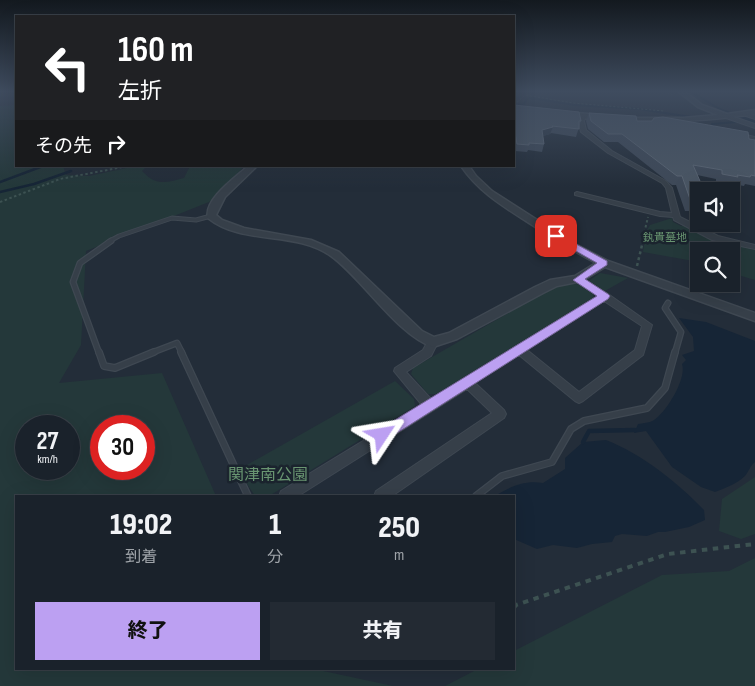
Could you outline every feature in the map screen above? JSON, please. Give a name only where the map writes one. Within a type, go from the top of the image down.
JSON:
[{"type":"street","points":[[581,123],[583,131],[610,152],[664,182],[669,188],[677,218],[715,238],[755,247]]},
{"type":"street","points":[[678,123],[691,126]]},
{"type":"street","points":[[728,133],[755,139]]},
{"type":"street","points":[[252,167],[212,208],[211,216],[217,223],[254,233],[308,242],[335,254],[418,334],[433,342],[453,336],[554,283],[578,280],[604,263]]},
{"type":"street","points":[[466,167],[473,178],[489,193],[570,245],[604,263],[755,317]]},
{"type":"street","points":[[595,198],[599,190]]},
{"type":"street","points":[[577,194],[649,211],[677,215]]},
{"type":"street","points":[[520,350],[578,398],[639,352],[647,325],[578,280]]},
{"type":"street","points":[[288,495],[604,296]]},
{"type":"street","points":[[429,405],[399,371],[428,353],[433,342]]},
{"type":"street","points":[[383,495],[500,414],[468,383]]},
{"type":"lane","points":[[211,216],[196,220],[172,218],[119,236],[97,249],[80,263],[73,282],[104,366],[115,368],[176,342],[219,430],[248,495]]},
{"type":"lane","points":[[477,495],[502,476],[552,462],[572,429],[584,421],[647,408],[665,388],[681,332],[665,308],[668,303]]},
{"type":"path","points":[[0,202],[60,179],[123,167]]},
{"type":"path","points":[[637,266],[649,211]]},
{"type":"path","points":[[515,606],[668,554],[755,544]]},
{"type":"green space","points":[[0,123],[15,123],[15,167],[63,167],[66,175],[89,176],[131,167],[146,167],[142,171],[147,176],[161,182],[184,178],[190,167],[243,167],[214,200],[86,251],[81,345],[59,383],[162,373],[216,495],[15,495],[15,670],[319,670],[393,686],[0,686]]},
{"type":"green space","name":"釻貴墓地","points":[[672,218],[673,222],[690,228],[690,232],[700,232],[731,242],[690,242],[690,260],[643,252],[646,232],[650,225]]},
{"type":"green space","name":"釻貴墓地","points":[[740,244],[755,248],[755,280],[740,276]]},
{"type":"green space","points":[[600,273],[628,278],[603,292],[590,285],[590,280]]},
{"type":"green space","points":[[571,283],[580,285],[593,294],[593,298],[436,394],[428,394],[411,374],[413,368],[553,287]]},
{"type":"green space","name":"関津南公園","points":[[395,381],[414,399],[415,406],[271,495],[254,495],[238,470]]},
{"type":"green space","points":[[755,477],[755,534],[741,539],[719,531],[722,499]]},
{"type":"green space","points":[[755,558],[755,686],[445,686],[476,670],[515,670],[515,650],[662,575],[729,571]]},
{"type":"water","points":[[679,318],[706,322],[755,341],[755,462],[742,479],[715,492],[701,487],[672,467],[646,431],[634,433],[638,424],[652,421],[664,410],[679,386],[683,370],[682,364],[686,360],[682,355],[694,351],[693,337]]},
{"type":"water","points":[[606,440],[646,461],[671,479],[704,510],[705,520],[689,527],[658,532],[647,536],[622,534],[615,536],[612,542],[577,548],[553,545],[537,549],[515,539],[515,495],[496,495],[523,483],[543,483],[565,469],[565,458],[583,442]]},
{"type":"building","points":[[515,123],[579,123],[579,129],[552,126],[542,130],[544,144],[517,144]]},
{"type":"building","points":[[594,123],[697,123],[748,132],[749,139],[755,140],[755,176],[737,175],[738,177],[722,174],[722,170],[693,165],[700,182],[690,182],[690,199],[682,176],[677,176],[622,134],[608,134]]},
{"type":"waterway","points":[[716,129],[712,124],[724,123]]},
{"type":"waterway","points":[[0,182],[40,167]]},
{"type":"waterway","points":[[0,192],[34,184],[71,171]]},
{"type":"waterway","points":[[583,442],[589,431],[635,430]]},
{"type":"route","points":[[382,435],[468,383],[604,296],[578,280],[604,263],[556,236]]}]
